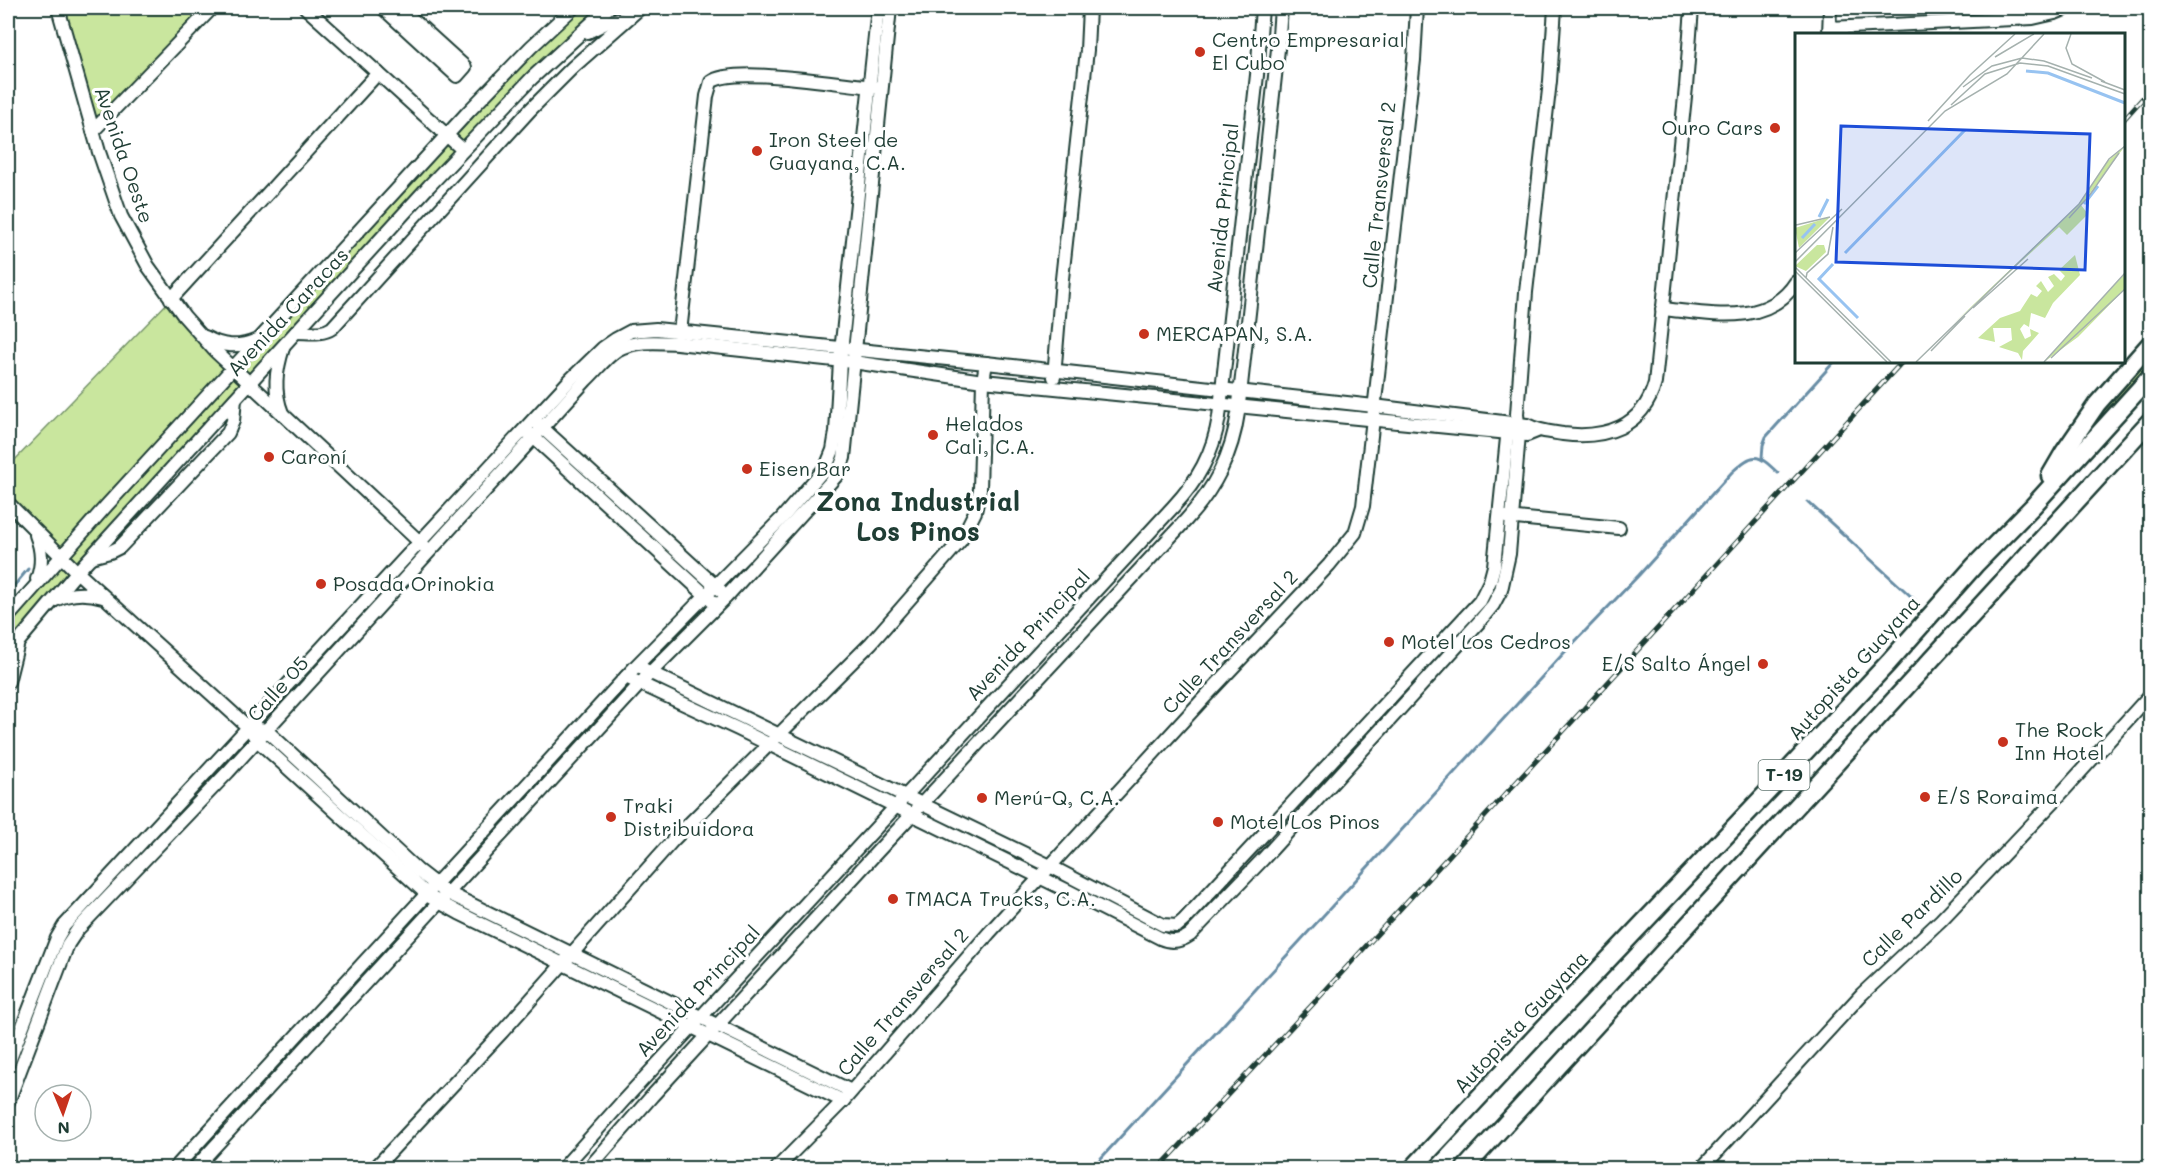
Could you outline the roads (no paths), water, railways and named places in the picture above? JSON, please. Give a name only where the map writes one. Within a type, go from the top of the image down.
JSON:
[{"type":"highway","points":[[2033,506],[2064,452],[2097,404],[2151,344]]},
{"type":"highway","name":"Autopista Guayana","points":[[1413,1168],[1889,662],[1975,565],[2033,506],[2151,376]]},
{"type":"highway","name":"T-19","points":[[1465,1168],[2151,421]]},
{"type":"highway","points":[[2117,458],[2151,432]]},
{"type":"street","name":"Avenida Oeste","points":[[58,8],[93,131],[121,216],[138,251],[198,333],[232,369],[430,552]]},
{"type":"street","points":[[93,131],[212,8]]},
{"type":"street","points":[[306,8],[463,150]]},
{"type":"street","points":[[383,8],[457,76],[465,67],[400,8]]},
{"type":"street","name":"Avenida Caracas","points":[[8,617],[60,556],[447,136],[531,47],[573,8]]},
{"type":"street","name":"Avenida Caracas","points":[[8,654],[77,572],[463,150],[570,42],[609,8]]},
{"type":"street","points":[[296,332],[327,332],[332,328],[530,110],[640,8]]},
{"type":"street","points":[[175,1168],[636,666],[713,596],[727,596],[832,482],[843,464],[876,87],[878,8]]},
{"type":"street","points":[[195,1168],[650,673],[713,596],[821,474],[831,458],[836,432],[840,354],[876,87],[890,8]]},
{"type":"street","points":[[1054,387],[1062,279],[1087,50],[1089,8]]},
{"type":"street","name":"Avenida Principal","points":[[563,1168],[1192,485],[1204,467],[1216,433],[1221,404],[1263,8]]},
{"type":"street","name":"Avenida Principal","points":[[589,1168],[718,1024],[1191,515],[1218,478],[1232,444],[1239,406],[1281,8]]},
{"type":"street","name":"Calle Transversal 2","points":[[777,1168],[843,1101],[1040,877],[1349,541],[1359,526],[1414,60],[1417,8]]},
{"type":"street","points":[[626,677],[1040,877],[1160,938],[1174,942],[1190,935],[1372,740],[1487,613],[1498,597],[1504,581],[1506,517],[1514,426],[1526,292],[1550,81],[1555,8]]},
{"type":"street","points":[[853,356],[986,363],[1374,406],[1514,426],[1527,435],[1537,431],[1579,436],[1601,434],[1621,427],[1641,411],[1655,383],[1685,98],[1692,8]]},
{"type":"street","points":[[1830,8],[1830,31],[2033,18],[2067,8]]},
{"type":"street","points":[[570,42],[610,21],[629,16]]},
{"type":"street","points":[[1260,44],[1278,46]]},
{"type":"street","points":[[171,299],[378,73]]},
{"type":"street","points":[[876,87],[744,75],[724,76],[711,82],[707,96],[681,332],[767,347],[853,356],[983,381],[1373,420],[1514,426]]},
{"type":"street","points":[[1256,89],[1273,91]]},
{"type":"street","points":[[1662,309],[1722,314],[1750,313],[1776,303],[1795,284]]},
{"type":"street","name":"Calle 05","points":[[9,1060],[57,938],[257,740],[430,552],[603,348],[631,332],[657,330],[681,332]]},
{"type":"street","points":[[198,333],[225,345],[246,344],[261,338]]},
{"type":"street","points":[[283,417],[278,403],[276,376],[285,343]]},
{"type":"street","name":"Calle 05","points":[[8,1102],[82,915],[249,728],[420,542],[615,351],[636,344],[677,343],[767,347]]},
{"type":"street","points":[[375,1168],[674,839],[871,643],[945,559],[967,529],[975,512],[980,489],[983,381],[986,363]]},
{"type":"street","points":[[91,557],[120,547],[228,433],[233,421],[235,399]]},
{"type":"street","points":[[534,429],[713,596]]},
{"type":"street","points":[[831,458],[843,464]]},
{"type":"street","points":[[1204,467],[1218,478]]},
{"type":"street","points":[[1192,485],[1207,494]]},
{"type":"street","points":[[8,503],[77,572],[249,728],[257,740],[442,898],[562,964],[843,1101]]},
{"type":"street","points":[[1506,517],[1618,528]]},
{"type":"street","points":[[636,666],[1050,866],[1163,925],[1176,926],[1185,920],[1476,607],[1493,573],[1506,517]]},
{"type":"street","points":[[32,588],[41,566],[35,531]]},
{"type":"street","points":[[50,603],[76,593],[104,597]]},
{"type":"street","points":[[1476,607],[1487,613]]},
{"type":"street","points":[[8,682],[18,640]]},
{"type":"street","points":[[1431,655],[1442,663]]},
{"type":"street","name":"Calle Pardillo","points":[[1702,1168],[1862,994],[1941,920],[2151,695]]},
{"type":"street","points":[[249,728],[266,730],[431,890]]},
{"type":"street","points":[[1360,731],[1372,740]]},
{"type":"street","points":[[1216,886],[1228,896]]},
{"type":"street","points":[[442,898],[572,953],[851,1090]]},
{"type":"street","points":[[1174,942],[1176,926]]},
{"type":"street","points":[[767,1064],[776,1053]]},
{"type":"street","points":[[9,1060],[23,1061]]},
{"type":"street","points":[[240,1098],[251,1107]]},
{"type":"street","points":[[195,1148],[205,1158]]},
{"type":"street","points":[[8,1166],[14,1168]]},
{"type":"waterway","points":[[1762,458],[1766,437],[1833,363]]},
{"type":"waterway","points":[[1092,1168],[1732,472],[1746,461],[1755,458],[1765,462],[1778,473]]},
{"type":"waterway","points":[[1808,502],[1915,600]]},
{"type":"waterway","points":[[8,593],[28,569]]},
{"type":"railway","points":[[2125,118],[2150,90]]},
{"type":"railway","points":[[1159,1168],[1312,1005],[1901,363]]},
{"type":"place","name":"Centro Empresarial El Cubo","points":[[1200,52]]},
{"type":"place","name":"Ouro Cars","points":[[1775,128]]},
{"type":"place","name":"Iron Steel de Guayana, C.A.","points":[[757,151]]},
{"type":"place","name":"MERCAPAN, S.A.","points":[[1144,334]]},
{"type":"place","name":"Helados Cali, C.A.","points":[[933,435]]},
{"type":"place","name":"Caroní","points":[[269,457]]},
{"type":"place","name":"Eisen Bar","points":[[747,469]]},
{"type":"place","name":"Posada Orinokia","points":[[321,584]]},
{"type":"place","name":"Motel Los Cedros","points":[[1389,642]]},
{"type":"place","name":"E/S Salto Ángel","points":[[1763,664]]},
{"type":"place","name":"The Rock Inn Hotel","points":[[2003,742]]},
{"type":"place","name":"E/S Roraima","points":[[1925,797]]},
{"type":"place","name":"Merú-Q, C.A.","points":[[982,798]]},
{"type":"place","name":"Traki Distribuidora","points":[[611,817]]},
{"type":"place","name":"Motel Los Pinos","points":[[1218,822]]},
{"type":"place","name":"TMACA Trucks, C.A.","points":[[893,899]]},
{"type":"district","name":"Zona Industrial Los Pinos","points":[[918,517]]}]
